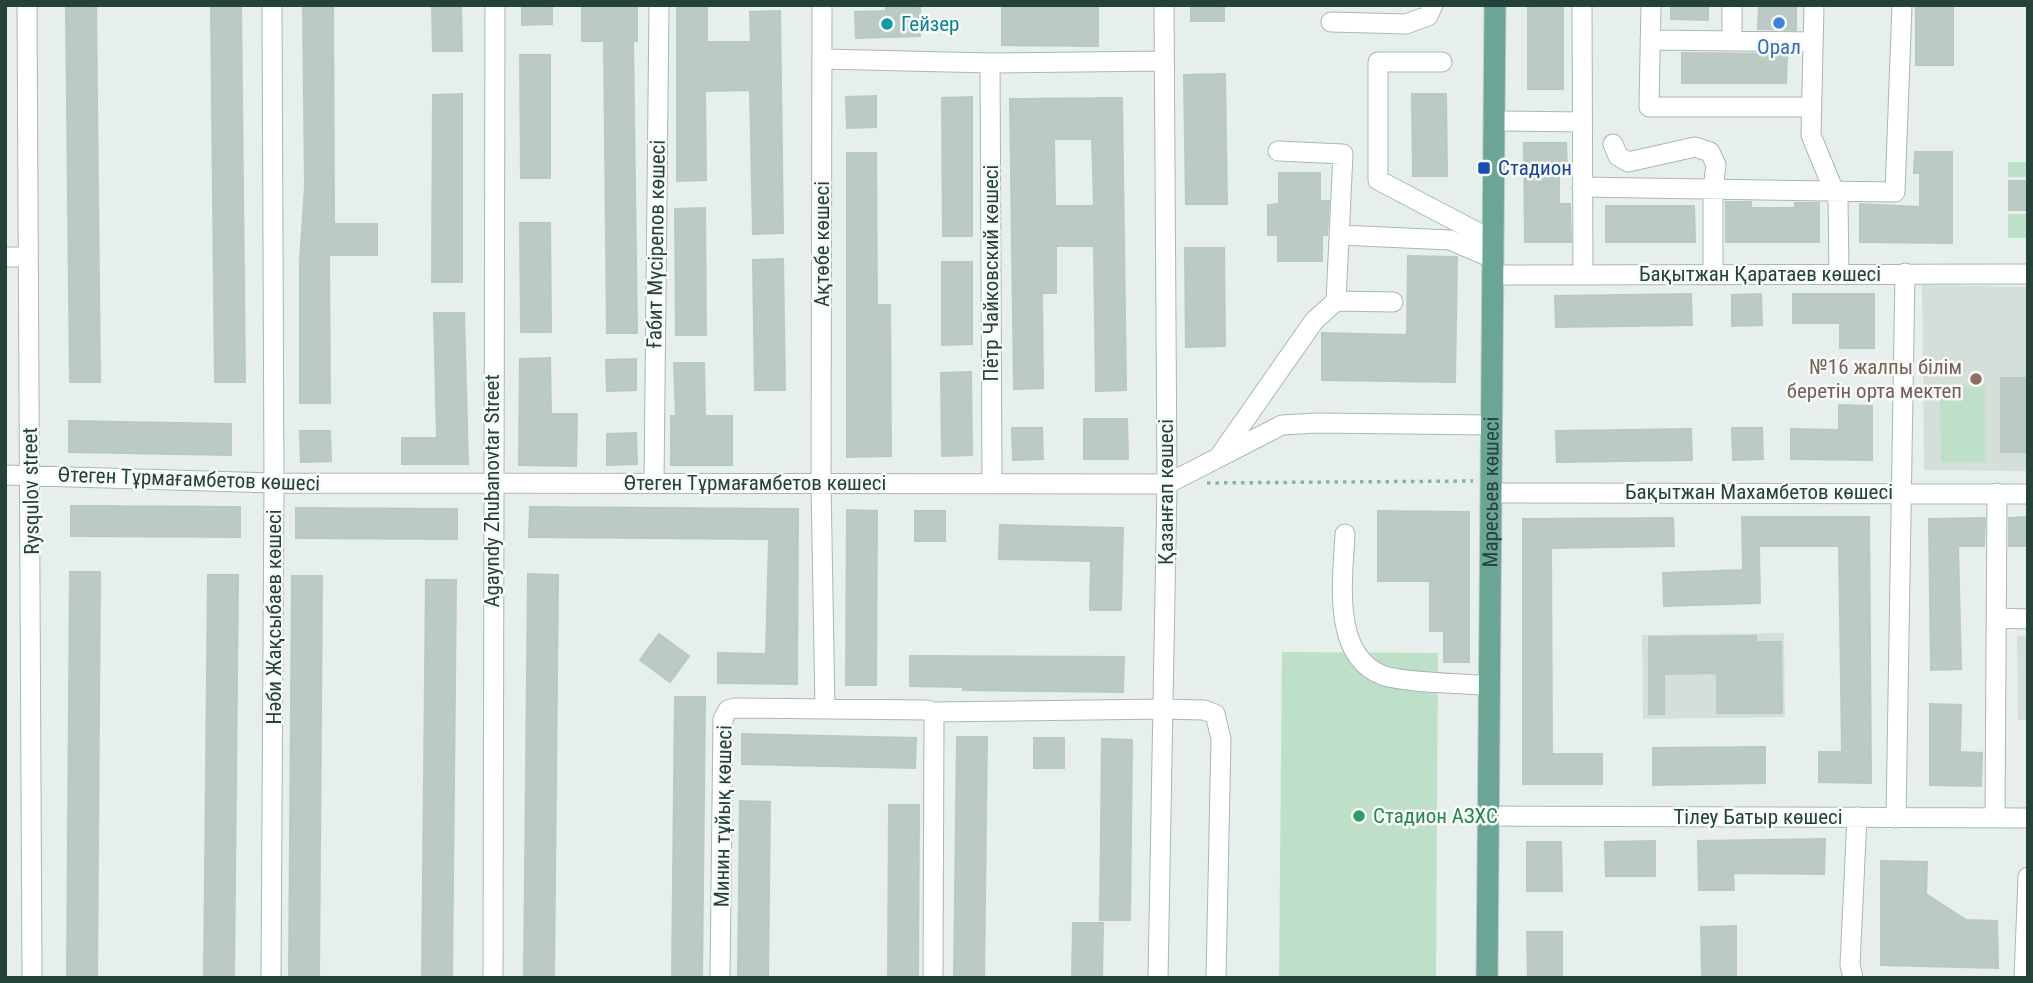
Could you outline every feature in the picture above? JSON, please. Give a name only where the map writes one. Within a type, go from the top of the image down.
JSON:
[{"type":"main road","name":"Маресьев көшесі","points":[[1487,978],[1489,686],[1484,487],[1492,425],[1495,5]]},
{"type":"street","name":"Rysqulov street","points":[[27,5],[26,257],[32,475],[32,978]]},
{"type":"street","name":"Нәби Жақсыбаев көшесі","points":[[271,978],[274,483],[272,5]]},
{"type":"street","name":"Agayndy Zhubanovtar Street","points":[[493,978],[495,5]]},
{"type":"street","name":"Ғабит Мүсірепов көшесі","points":[[654,483],[659,5]]},
{"type":"street","name":"Ақтөбе көшесі","points":[[821,483],[822,5]]},
{"type":"street","name":"Қазанғап көшесі","points":[[1158,978],[1167,484],[1164,5]]},
{"type":"street","points":[[1331,22],[1406,24],[1428,16],[1433,5]]},
{"type":"street","points":[[1582,5],[1583,274]]},
{"type":"street","points":[[1651,5],[1648,107],[1812,107]]},
{"type":"street","points":[[1732,5],[1732,41]]},
{"type":"street","points":[[1814,5],[1811,135],[1838,201],[1839,274]]},
{"type":"street","points":[[1582,187],[1895,192],[1902,5]]},
{"type":"street","points":[[1650,40],[1814,42]]},
{"type":"street","points":[[823,59],[990,63],[1163,61]]},
{"type":"street","points":[[1442,62],[1378,62],[1378,180],[1492,257]]},
{"type":"street","name":"Пётр Чайковский көшесі","points":[[990,63],[992,483]]},
{"type":"street","points":[[1493,121],[1582,122]]},
{"type":"street","points":[[1613,144],[1618,156],[1628,162],[1638,162],[1661,153],[1685,149],[1710,152],[1716,165],[1713,189],[1713,274]]},
{"type":"street","points":[[1219,458],[1314,321],[1336,300],[1343,154],[1278,151]]},
{"type":"street","points":[[1339,235],[1450,240],[1492,257]]},
{"type":"street","points":[[5,257],[26,257]]},
{"type":"street","name":"Бақытжан Қаратаев көшесі","points":[[1492,257],[1583,274],[2028,274]]},
{"type":"street","points":[[1896,817],[1905,274]]},
{"type":"street","points":[[1336,300],[1393,302]]},
{"type":"street","name":"Өтеген Тұрмағамбетов көшесі","points":[[5,475],[274,483],[1167,484],[1282,425],[1492,425]]},
{"type":"street","points":[[821,483],[825,709]]},
{"type":"street","name":"Бақытжан Махамбетов көшесі","points":[[1484,487],[2028,494]]},
{"type":"street","points":[[1996,818],[1997,494]]},
{"type":"street","points":[[1345,534],[1343,587],[1346,630],[1360,663],[1384,676],[1489,686]]},
{"type":"street","points":[[1998,618],[2028,619]]},
{"type":"street","name":"Минин тұйық көшесі","points":[[720,978],[725,714],[735,708],[932,712],[1163,709],[1204,710],[1215,714],[1221,739],[1216,978]]},
{"type":"street","points":[[932,712],[933,978]]},
{"type":"street","name":"Тілеу Батыр көшесі","points":[[1488,816],[2027,818]]},
{"type":"street","points":[[1853,978],[1850,965],[1857,817]]},
{"type":"street","points":[[2027,818],[2028,824]]},
{"type":"street","points":[[2024,978],[2028,877]]},
{"type":"path","points":[[1202,483],[1484,487]]},
{"type":"shaded area","name":"№16 жалпы білім беретін орта мектеп","points":[[1922,285],[2028,287],[2028,471],[1924,470]]},
{"type":"shaded area","points":[[1784,633],[1785,717],[1643,719],[1642,635]]},
{"type":"shaded area","points":[[2017,636],[2028,636],[2028,720],[2018,720]]},
{"type":"green space","points":[[2008,162],[2028,162],[2028,177],[2008,177]]},
{"type":"green space","points":[[2008,214],[2028,214],[2028,238],[2008,238]]},
{"type":"green space","points":[[1985,386],[1986,462],[1941,462],[1940,387]]},
{"type":"green space","name":"Стадион АЗХС","points":[[1282,652],[1438,653],[1436,978],[1279,978]]},
{"type":"building","points":[[66,5],[96,5],[100,382],[70,382]]},
{"type":"building","points":[[211,5],[241,5],[245,382],[215,382]]},
{"type":"building","points":[[303,5],[333,5],[334,224],[377,224],[377,255],[329,255],[330,403],[300,403],[300,260],[305,187]]},
{"type":"building","points":[[432,5],[461,5],[462,51],[433,51]]},
{"type":"building","points":[[522,5],[552,5],[552,24],[522,25]]},
{"type":"building","points":[[582,5],[637,5],[637,41],[633,41],[637,333],[607,333],[604,41],[582,41]]},
{"type":"building","points":[[677,5],[707,5],[707,42],[751,42],[750,12],[780,11],[783,233],[753,234],[750,90],[705,91],[706,180],[677,181]]},
{"type":"building","name":"Гейзер","points":[[886,5],[920,5],[920,36],[856,38],[855,12],[886,11]]},
{"type":"building","points":[[1191,5],[1224,5],[1224,21],[1191,21]]},
{"type":"building","points":[[1528,5],[1563,5],[1563,89],[1528,89]]},
{"type":"building","points":[[1671,5],[1708,5],[1708,20],[1671,19]]},
{"type":"building","points":[[1759,5],[1796,5],[1796,30],[1758,29]]},
{"type":"building","points":[[1916,5],[1953,5],[1953,65],[1916,65]]},
{"type":"building","points":[[1002,7],[1098,8],[1098,46],[1002,45]]},
{"type":"building","points":[[1682,53],[1787,54],[1786,83],[1682,83]]},
{"type":"building","points":[[520,55],[550,55],[550,178],[521,178]]},
{"type":"building","points":[[1225,74],[1227,204],[1186,204],[1184,75]]},
{"type":"building","points":[[462,94],[462,282],[432,282],[433,95]]},
{"type":"building","points":[[1412,94],[1446,94],[1447,176],[1413,176]]},
{"type":"building","points":[[876,96],[876,127],[847,128],[846,97]]},
{"type":"building","points":[[972,97],[972,236],[943,236],[942,98]]},
{"type":"building","points":[[1122,98],[1126,390],[1096,391],[1094,246],[1056,246],[1056,293],[1042,293],[1043,388],[1014,389],[1010,99]],"holes":[[[1054,139],[1092,139],[1094,206],[1055,206]]]},
{"type":"building","points":[[1524,143],[1566,143],[1567,167],[1559,167],[1559,204],[1570,204],[1571,242],[1525,242]]},
{"type":"building","points":[[1915,152],[1952,152],[1952,243],[1860,242],[1860,204],[1920,207],[1920,173],[1914,173]]},
{"type":"building","points":[[847,153],[876,153],[877,305],[890,305],[891,456],[847,457]]},
{"type":"building","points":[[1279,173],[1320,173],[1320,201],[1329,201],[1327,235],[1322,235],[1322,261],[1278,261],[1278,235],[1268,235],[1268,205],[1279,204]]},
{"type":"building","points":[[2009,181],[2028,181],[2028,210],[2009,210]]},
{"type":"building","points":[[1726,202],[1751,202],[1751,208],[1795,208],[1795,203],[1819,203],[1819,242],[1726,242]]},
{"type":"building","points":[[1606,206],[1694,206],[1695,242],[1606,242]]},
{"type":"building","points":[[705,208],[706,335],[676,335],[675,209]]},
{"type":"building","points":[[520,223],[550,223],[551,332],[521,332]]},
{"type":"building","points":[[1185,248],[1224,248],[1225,346],[1186,347]]},
{"type":"building","points":[[1408,256],[1457,257],[1455,382],[1322,380],[1322,333],[1407,335]]},
{"type":"building","points":[[783,259],[785,390],[755,390],[753,260]]},
{"type":"building","points":[[942,262],[972,262],[972,344],[942,345]]},
{"type":"building","points":[[1691,294],[1692,325],[1556,327],[1555,296]]},
{"type":"building","points":[[1761,294],[1762,325],[1732,326],[1732,295]]},
{"type":"building","points":[[1793,294],[1874,294],[1874,348],[1840,348],[1840,323],[1793,323]]},
{"type":"building","points":[[434,313],[464,313],[468,464],[402,464],[402,438],[437,438]]},
{"type":"building","points":[[550,358],[551,414],[577,414],[576,466],[519,465],[520,359]]},
{"type":"building","points":[[636,359],[636,390],[607,391],[606,360]]},
{"type":"building","points":[[674,363],[704,363],[705,416],[732,416],[732,465],[671,465],[671,416],[676,416]]},
{"type":"building","points":[[971,372],[972,455],[942,456],[941,373]]},
{"type":"building","points":[[2001,378],[2028,378],[2028,452],[2001,452]]},
{"type":"building","points":[[1839,405],[1872,406],[1872,460],[1791,459],[1791,429],[1839,430]]},
{"type":"building","points":[[1084,419],[1127,419],[1128,459],[1084,459]]},
{"type":"building","points":[[69,421],[231,424],[231,455],[69,452]]},
{"type":"building","points":[[1012,428],[1042,428],[1043,459],[1013,460]]},
{"type":"building","points":[[1732,428],[1762,428],[1763,459],[1733,460]]},
{"type":"building","points":[[1691,429],[1692,460],[1557,462],[1556,431]]},
{"type":"building","points":[[300,431],[330,431],[331,461],[301,462]]},
{"type":"building","points":[[636,433],[637,464],[607,465],[607,434]]},
{"type":"building","points":[[71,506],[240,507],[240,537],[71,536]]},
{"type":"building","points":[[530,507],[798,509],[797,684],[718,683],[718,653],[766,654],[769,539],[529,537]]},
{"type":"building","points":[[296,508],[457,509],[457,539],[296,538]]},
{"type":"building","points":[[847,510],[877,511],[876,685],[846,685]]},
{"type":"building","points":[[915,511],[945,511],[945,541],[915,541]]},
{"type":"building","points":[[1378,511],[1469,512],[1469,662],[1444,662],[1444,631],[1430,631],[1430,581],[1378,581]]},
{"type":"building","points":[[1742,517],[1869,517],[1871,783],[1819,782],[1819,752],[1842,752],[1839,546],[1759,546],[1760,603],[1664,606],[1663,573],[1743,570]]},
{"type":"building","points":[[2028,517],[2028,546],[2009,546],[2009,518]]},
{"type":"building","points":[[1673,518],[1674,546],[1551,548],[1552,754],[1602,754],[1602,784],[1523,784],[1523,519]]},
{"type":"building","points":[[1985,518],[1984,546],[1958,546],[1961,669],[1931,670],[1929,519]]},
{"type":"building","points":[[1000,525],[1123,528],[1121,610],[1090,610],[1091,561],[999,559]]},
{"type":"building","points":[[70,572],[100,572],[97,978],[67,978]]},
{"type":"building","points":[[528,574],[558,575],[554,978],[524,978]]},
{"type":"building","points":[[208,575],[238,575],[234,978],[204,978]]},
{"type":"building","points":[[292,576],[322,576],[319,978],[289,978]]},
{"type":"building","points":[[426,580],[456,580],[452,978],[422,978]]},
{"type":"building","points":[[659,634],[689,656],[670,682],[640,660]]},
{"type":"building","points":[[1756,636],[1756,642],[1781,642],[1782,713],[1717,713],[1717,673],[1664,674],[1664,714],[1649,714],[1649,637]]},
{"type":"building","points":[[910,656],[1124,657],[1123,692],[963,690],[963,687],[910,686]]},
{"type":"building","points":[[675,697],[705,697],[702,978],[672,978]]},
{"type":"building","points":[[1930,704],[1961,705],[1960,752],[1982,753],[1981,786],[1930,785]]},
{"type":"building","points":[[742,734],[916,738],[915,768],[742,764]]},
{"type":"building","points":[[957,737],[987,737],[984,978],[954,978]]},
{"type":"building","points":[[1034,738],[1064,738],[1064,768],[1034,768]]},
{"type":"building","points":[[1102,739],[1132,740],[1130,920],[1100,920]]},
{"type":"building","points":[[1765,747],[1765,783],[1653,785],[1653,748]]},
{"type":"building","points":[[740,801],[770,802],[768,978],[738,978]]},
{"type":"building","points":[[889,805],[919,805],[918,978],[888,978]]},
{"type":"building","points":[[1825,839],[1824,874],[1733,873],[1734,890],[1699,890],[1698,841]]},
{"type":"building","points":[[1655,841],[1655,876],[1606,876],[1605,842]]},
{"type":"building","points":[[1527,842],[1561,842],[1562,891],[1527,891]]},
{"type":"building","points":[[1881,861],[1927,862],[1926,894],[1966,920],[1997,921],[1998,968],[1881,965]]},
{"type":"building","points":[[1073,923],[1103,923],[1102,978],[1072,978]]},
{"type":"building","points":[[1736,926],[1736,976],[1702,976],[1701,927]]},
{"type":"building","points":[[1527,932],[1562,932],[1562,978],[1528,978]]},
{"type":"place","name":"Орал","points":[[1779,23]]},
{"type":"place","name":"Гейзер","points":[[887,24]]},
{"type":"place","name":"Стадион","points":[[1484,168]]},
{"type":"place","name":"№16 жалпы білім беретін орта мектеп","points":[[1976,379]]},
{"type":"place","name":"Стадион АЗХС","points":[[1359,816]]}]
